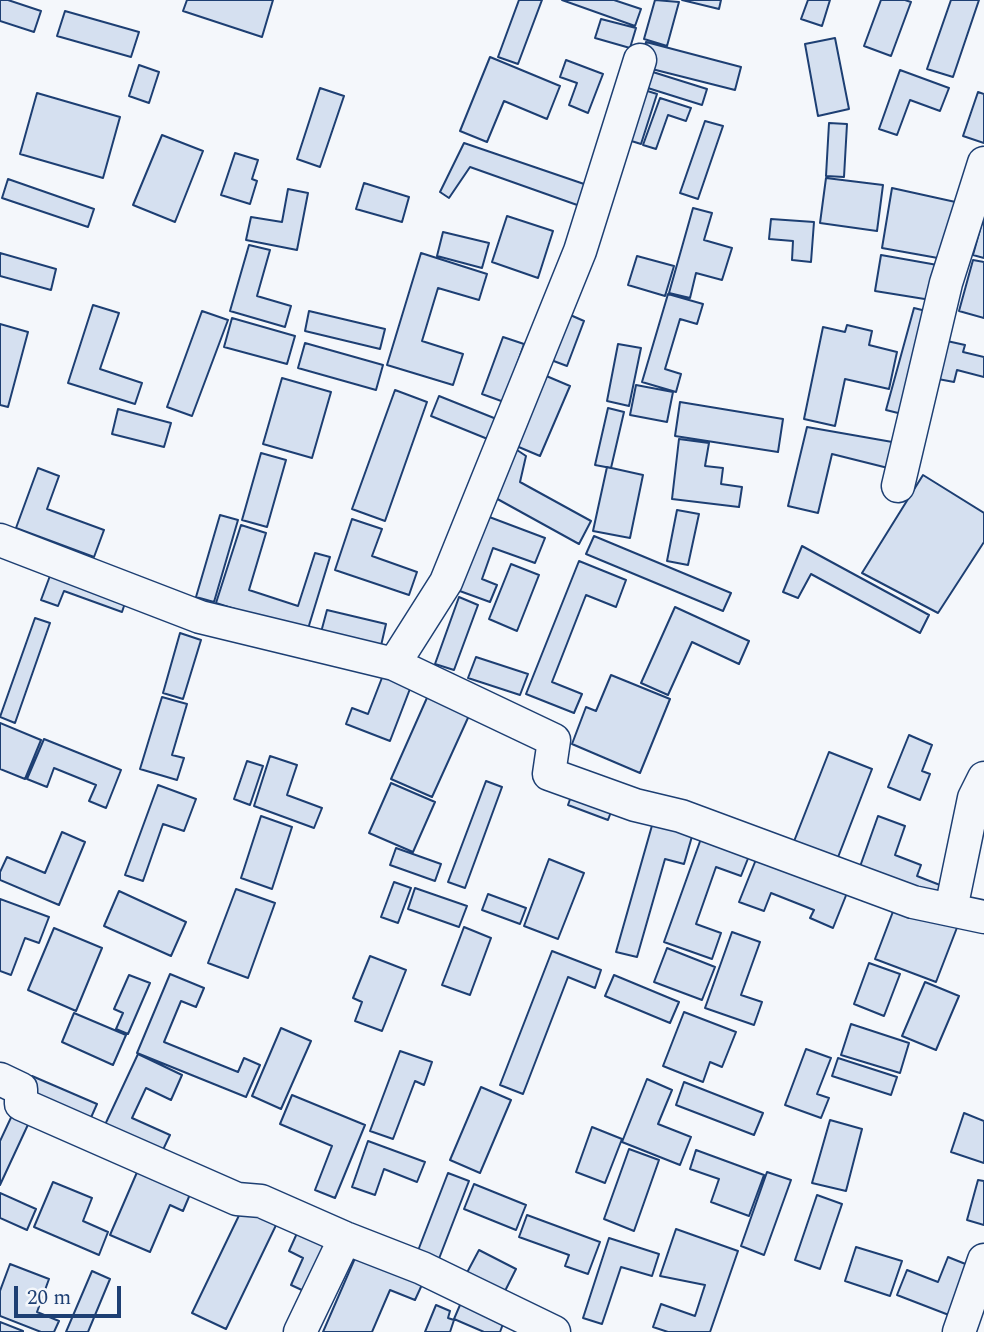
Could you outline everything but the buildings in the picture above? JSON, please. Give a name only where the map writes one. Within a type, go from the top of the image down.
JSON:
[{"type":"street","points":[[394,664],[446,582],[580,251],[640,60]]},
{"type":"street","points":[[898,486],[946,283],[984,163]]},
{"type":"street","points":[[0,540],[200,617],[394,664],[554,740],[549,774],[635,805],[681,816],[913,902],[984,917]]},
{"type":"street","points":[[951,909],[974,798],[984,778]]},
{"type":"street","points":[[0,1079],[20,1089],[21,1104],[237,1199],[261,1201],[422,1268],[554,1332]]},
{"type":"street","points":[[300,1332],[345,1238]]},
{"type":"street","points":[[959,1332],[984,1260]]}]
